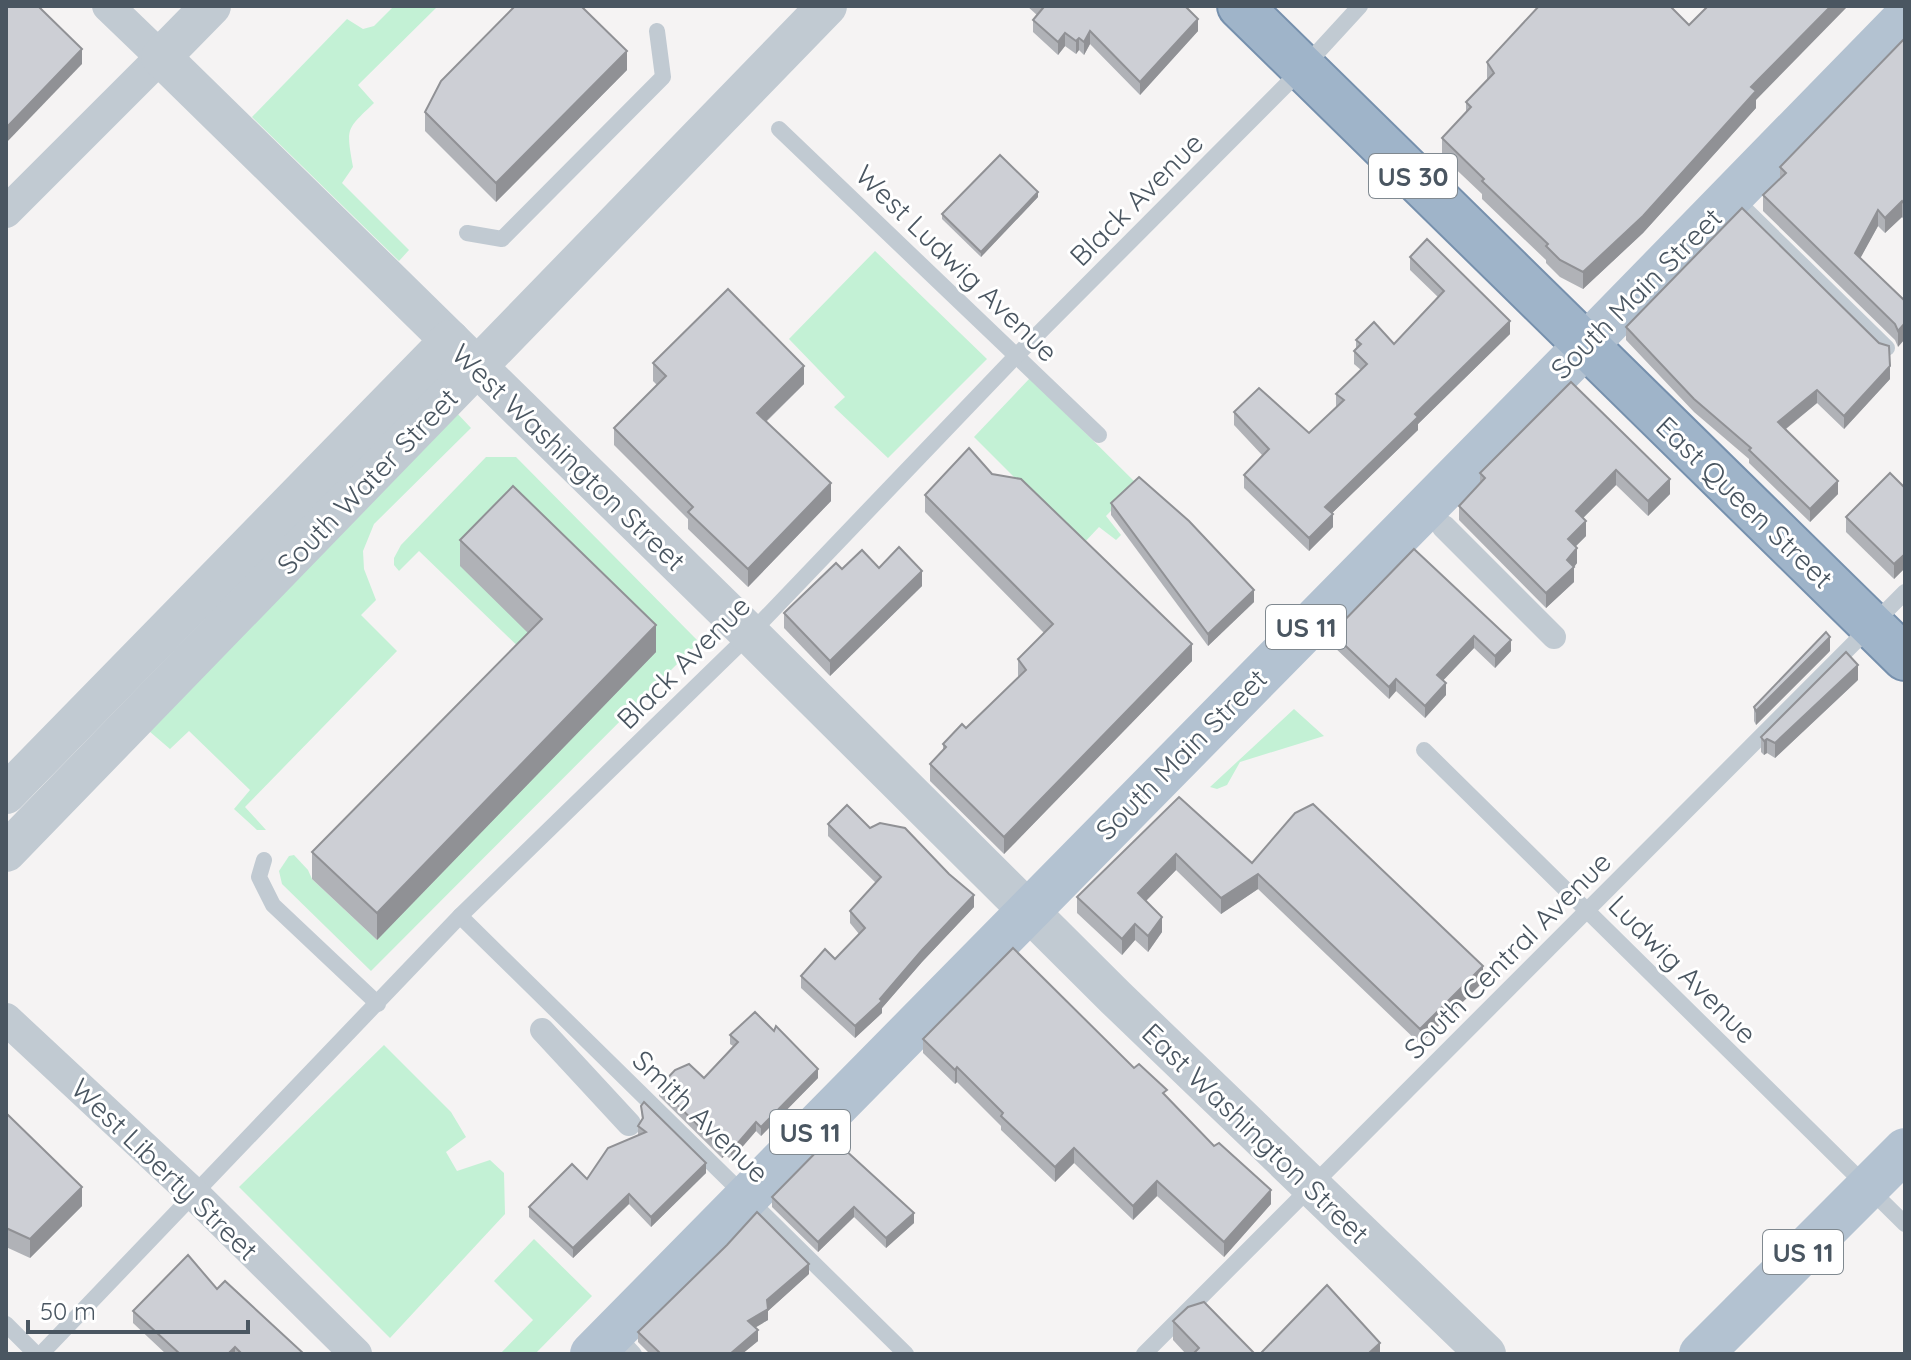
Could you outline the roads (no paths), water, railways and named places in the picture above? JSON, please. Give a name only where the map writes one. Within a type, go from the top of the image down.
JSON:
[{"type":"highway","name":"US 30","points":[[1240,6],[1585,346]]},
{"type":"highway","name":"East Queen Street","points":[[1585,346],[1905,658]]},
{"type":"main road","name":"South Main Street","points":[[613,1347],[746,1197],[1905,18]]},
{"type":"main road","name":"US 11","points":[[1701,1354],[1905,1150]]},
{"type":"street","name":"West Washington Street","points":[[108,6],[1028,909]]},
{"type":"street","points":[[6,212],[211,6]]},
{"type":"street","name":"South Water Street","points":[[6,794],[827,6]]},
{"type":"street","name":"South Water Street","points":[[6,852],[464,354]]},
{"type":"street","points":[[1444,527],[1554,637]]},
{"type":"street","name":"East Washington Street","points":[[1028,909],[1127,1009],[1486,1354]]},
{"type":"street","name":"West Liberty Street","points":[[6,1019],[195,1195],[356,1354]]},
{"type":"street","points":[[542,1030],[629,1124]]},
{"type":"lane","name":"Black Avenue","points":[[38,1354],[195,1195],[460,916],[750,634],[1017,355],[1304,67],[1360,6]]},
{"type":"lane","points":[[467,233],[502,239],[663,77],[657,31]]},
{"type":"lane","name":"West Ludwig Avenue","points":[[779,129],[1099,435]]},
{"type":"lane","points":[[1746,210],[1887,348]]},
{"type":"lane","name":"South Central Avenue","points":[[1144,1354],[1905,592]]},
{"type":"lane","name":"Ludwig Avenue","points":[[1424,750],[1905,1224]]},
{"type":"lane","points":[[264,860],[259,877],[273,905],[378,1004]]},
{"type":"lane","name":"Smith Avenue","points":[[460,916],[906,1354]]},
{"type":"lane","points":[[6,1324],[38,1354]]}]
